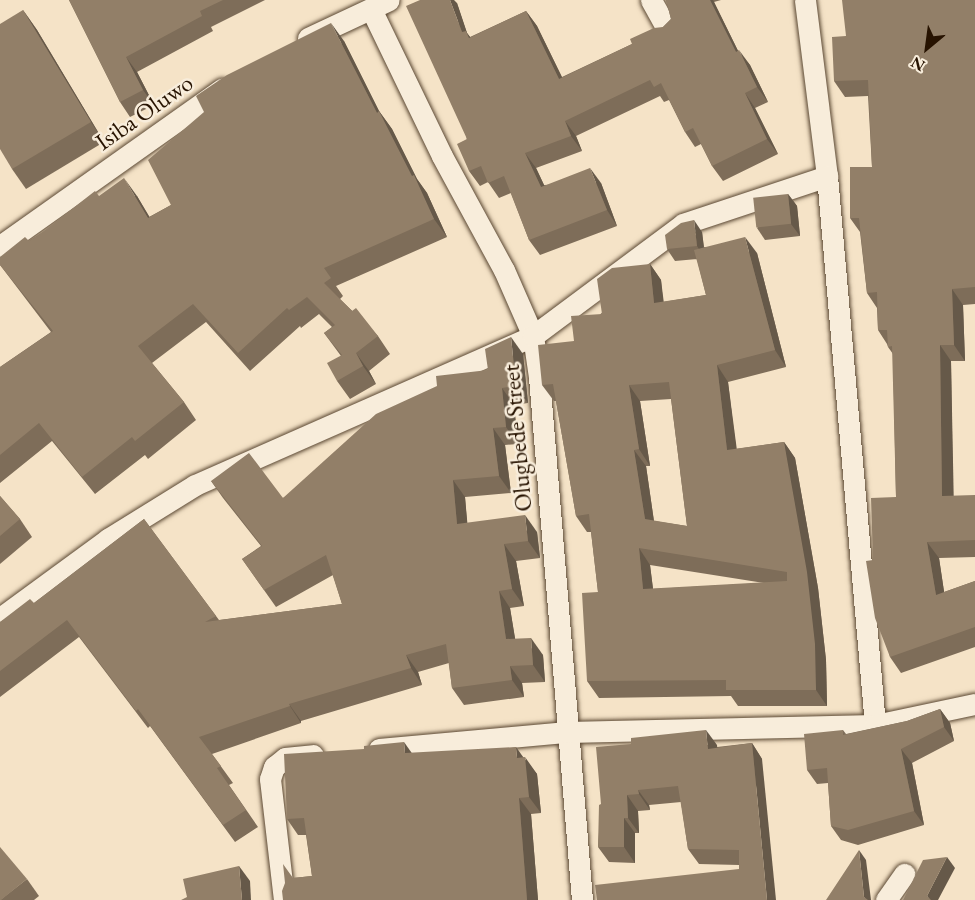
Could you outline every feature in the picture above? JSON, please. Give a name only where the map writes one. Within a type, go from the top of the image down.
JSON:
[{"type":"street","points":[[651,0],[668,31]]},
{"type":"street","points":[[806,0],[827,176],[875,725]]},
{"type":"street","points":[[290,46],[380,5]]},
{"type":"street","name":"Olugbede Street","points":[[380,5],[442,156],[504,270],[533,336],[539,376],[582,900]]},
{"type":"street","name":"Isiba Oluwo","points":[[0,246],[241,75]]},
{"type":"street","points":[[0,618],[108,539],[195,485],[533,336],[683,224],[827,176]]},
{"type":"street","points":[[356,752],[567,732],[875,725],[975,704]]},
{"type":"street","points":[[284,900],[270,779],[274,767],[285,758],[332,754]]},
{"type":"street","points":[[886,900],[904,874]]},
{"type":"building","points":[[69,0],[223,0],[200,11],[202,16],[126,57],[143,90],[120,102]]},
{"type":"building","points":[[420,0],[450,0],[462,32],[466,31],[469,38],[526,11],[559,79],[632,44],[630,39],[654,28],[663,27],[671,19],[666,0],[710,0],[736,52],[739,50],[757,87],[745,93],[767,139],[712,166],[693,128],[685,132],[661,83],[654,87],[650,80],[565,121],[571,136],[525,153],[541,187],[590,168],[607,210],[529,240],[504,176],[488,183],[481,166],[469,171],[457,144],[467,139],[406,6]]},
{"type":"building","points":[[842,0],[975,0],[975,287],[952,289],[954,345],[940,345],[942,496],[975,495],[975,540],[927,542],[936,595],[975,581],[975,627],[890,657],[875,618],[866,561],[873,560],[871,498],[896,497],[892,346],[888,347],[887,330],[878,330],[877,292],[867,293],[859,218],[850,218],[850,167],[872,167],[868,80],[834,81],[832,37],[846,36]]},
{"type":"building","points":[[23,10],[91,122],[12,169],[0,149],[0,24]]},
{"type":"building","points":[[331,23],[377,113],[379,111],[412,176],[414,175],[434,219],[324,268],[331,278],[324,283],[352,311],[356,308],[378,336],[356,353],[363,366],[337,381],[327,363],[342,355],[324,333],[335,325],[307,297],[289,310],[287,308],[238,353],[193,304],[138,346],[184,402],[135,441],[132,437],[82,477],[39,423],[0,455],[0,367],[53,331],[0,265],[0,257],[25,237],[29,241],[40,234],[95,191],[99,196],[124,178],[148,218],[171,205],[148,160],[204,112],[196,96],[227,75]]},
{"type":"building","points":[[788,194],[791,224],[756,227],[753,198]]},
{"type":"building","points":[[694,220],[697,246],[667,249],[665,235],[681,223]]},
{"type":"building","points":[[745,237],[775,350],[717,365],[727,450],[784,442],[807,572],[815,644],[816,690],[726,690],[726,680],[587,681],[582,593],[598,592],[589,514],[576,516],[553,384],[542,385],[538,345],[574,341],[571,316],[602,314],[597,279],[612,268],[650,264],[654,303],[706,295],[694,250]],"holes":[[[669,382],[687,526],[645,519],[634,450],[639,449],[629,385]],[[639,548],[787,572],[787,581],[643,589]]]},
{"type":"building","points":[[511,337],[516,386],[502,388],[506,427],[493,428],[499,476],[453,480],[457,524],[525,515],[528,541],[504,544],[512,589],[499,591],[506,639],[531,638],[533,665],[510,666],[512,680],[452,688],[446,644],[406,655],[411,668],[289,704],[290,706],[199,737],[221,766],[217,768],[246,810],[223,825],[138,709],[136,711],[67,620],[0,671],[0,622],[30,599],[34,603],[144,519],[216,616],[205,622],[342,604],[326,555],[264,590],[242,559],[262,546],[211,481],[249,453],[283,498],[376,414],[437,386],[436,376],[488,370],[485,349]]},
{"type":"building","points":[[0,496],[20,519],[0,536]]},
{"type":"building","points":[[940,709],[944,727],[901,749],[914,811],[848,830],[831,826],[827,768],[807,770],[804,734],[843,730],[843,735],[907,721]]},
{"type":"building","points":[[706,730],[708,749],[752,743],[767,900],[597,900],[595,885],[739,869],[739,850],[688,849],[678,786],[638,790],[639,794],[627,795],[628,818],[624,818],[624,847],[598,847],[599,805],[601,804],[596,747],[631,744],[631,738]]},
{"type":"building","points":[[404,742],[405,753],[516,747],[517,758],[525,757],[529,797],[519,798],[527,900],[283,900],[282,891],[285,883],[283,864],[293,878],[312,876],[304,818],[287,819],[284,754],[364,749],[364,746]]},
{"type":"building","points":[[0,847],[27,879],[1,900],[0,900]]},
{"type":"building","points":[[859,850],[864,897],[868,900],[826,900]]},
{"type":"building","points":[[947,857],[927,896],[931,900],[903,900],[923,860]]},
{"type":"building","points":[[239,866],[242,900],[181,900],[187,897],[183,879]]}]
